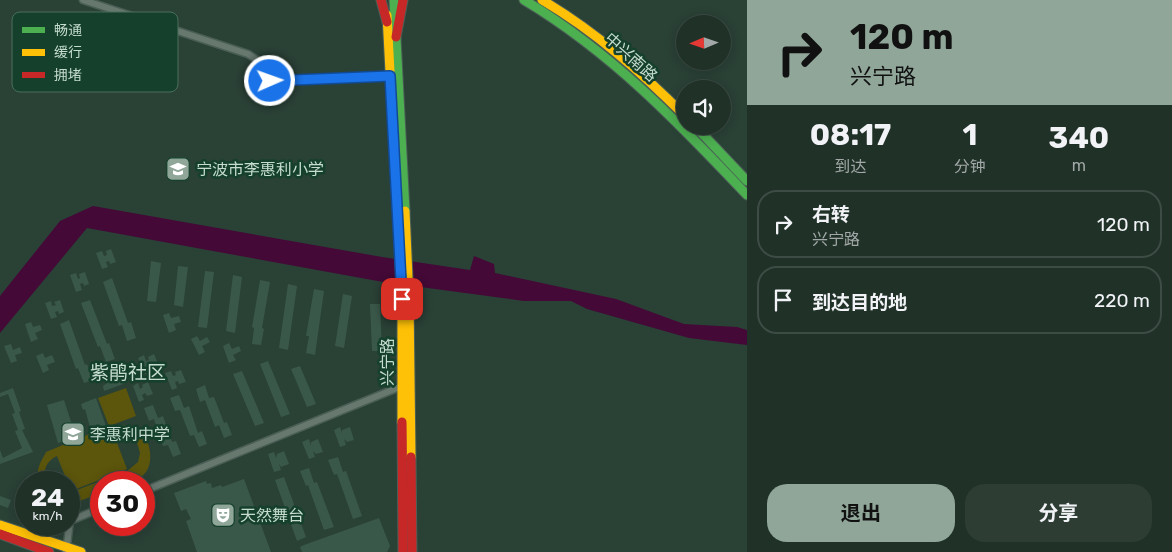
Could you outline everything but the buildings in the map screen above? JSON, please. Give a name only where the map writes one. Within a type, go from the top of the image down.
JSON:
[{"type":"main road","name":"兴宁路","points":[[381,0],[387,22]]},
{"type":"main road","name":"兴宁路","points":[[386,0],[390,76],[403,229]]},
{"type":"main road","name":"兴宁路","points":[[394,0],[406,300],[412,552]]},
{"type":"main road","name":"兴宁路","points":[[396,37],[403,0]]},
{"type":"main road","name":"中兴南路","points":[[524,0],[594,38],[664,107],[747,194]]},
{"type":"main road","name":"中兴南路","points":[[542,0],[635,67],[676,107]]},
{"type":"main road","points":[[704,135],[747,181]]},
{"type":"main road","name":"兴宁路","points":[[402,552],[402,386],[406,300]]},
{"type":"main road","points":[[0,525],[66,550],[81,552]]},
{"type":"main road","points":[[0,534],[49,552]]},
{"type":"street","points":[[83,0],[120,12]]},
{"type":"street","points":[[178,31],[248,54],[266,66],[270,81],[390,76]]},
{"type":"street","points":[[155,487],[402,386]]},
{"type":"street","points":[[66,550],[70,521],[90,513]]},
{"type":"shaded area","points":[[93,206],[382,257],[470,270],[474,256],[494,264],[495,273],[616,299],[684,324],[737,327],[747,330],[747,345],[689,338],[587,309],[571,301],[524,301],[383,282],[87,228],[0,333],[0,296],[60,221]]},
{"type":"shaded area","points":[[126,388],[136,416],[112,425],[128,425],[143,432],[147,439],[150,455],[147,471],[127,471],[138,462],[140,453],[136,439],[131,435],[120,433],[110,435],[93,442],[114,435],[127,469],[122,471],[90,471],[90,484],[80,487],[80,471],[63,471],[57,456],[50,461],[45,471],[38,471],[46,452],[109,426],[98,398]]},
{"type":"shaded area","points":[[90,485],[90,497],[80,501],[80,489]]},
{"type":"traffic: fast","points":[[394,0],[405,211]]},
{"type":"traffic: fast","points":[[524,0],[556,20],[615,65],[669,115],[747,195]]},
{"type":"traffic: fast","points":[[704,135],[747,181]]},
{"type":"traffic: slow","points":[[542,0],[599,39],[676,107]]},
{"type":"traffic: slow","points":[[387,15],[402,299],[402,422]]},
{"type":"traffic: slow","points":[[405,211],[409,300],[411,457]]},
{"type":"traffic: slow","points":[[0,525],[81,552]]},
{"type":"traffic: jam","points":[[381,0],[387,22]]},
{"type":"traffic: jam","points":[[396,37],[403,0]]},
{"type":"traffic: jam","points":[[402,422],[403,552]]},
{"type":"traffic: jam","points":[[411,457],[412,552]]},
{"type":"traffic: jam","points":[[0,534],[49,552]]},
{"type":"place","name":"宁波市李惠利小学","points":[[178,169]]},
{"type":"place","name":"李惠利中学","points":[[73,434]]},
{"type":"place","name":"天然舞台","points":[[223,515]]},
{"type":"district","name":"紫鹃社区","points":[[128,372]]},
{"type":"route","points":[[270,81],[390,76],[402,299]]}]
